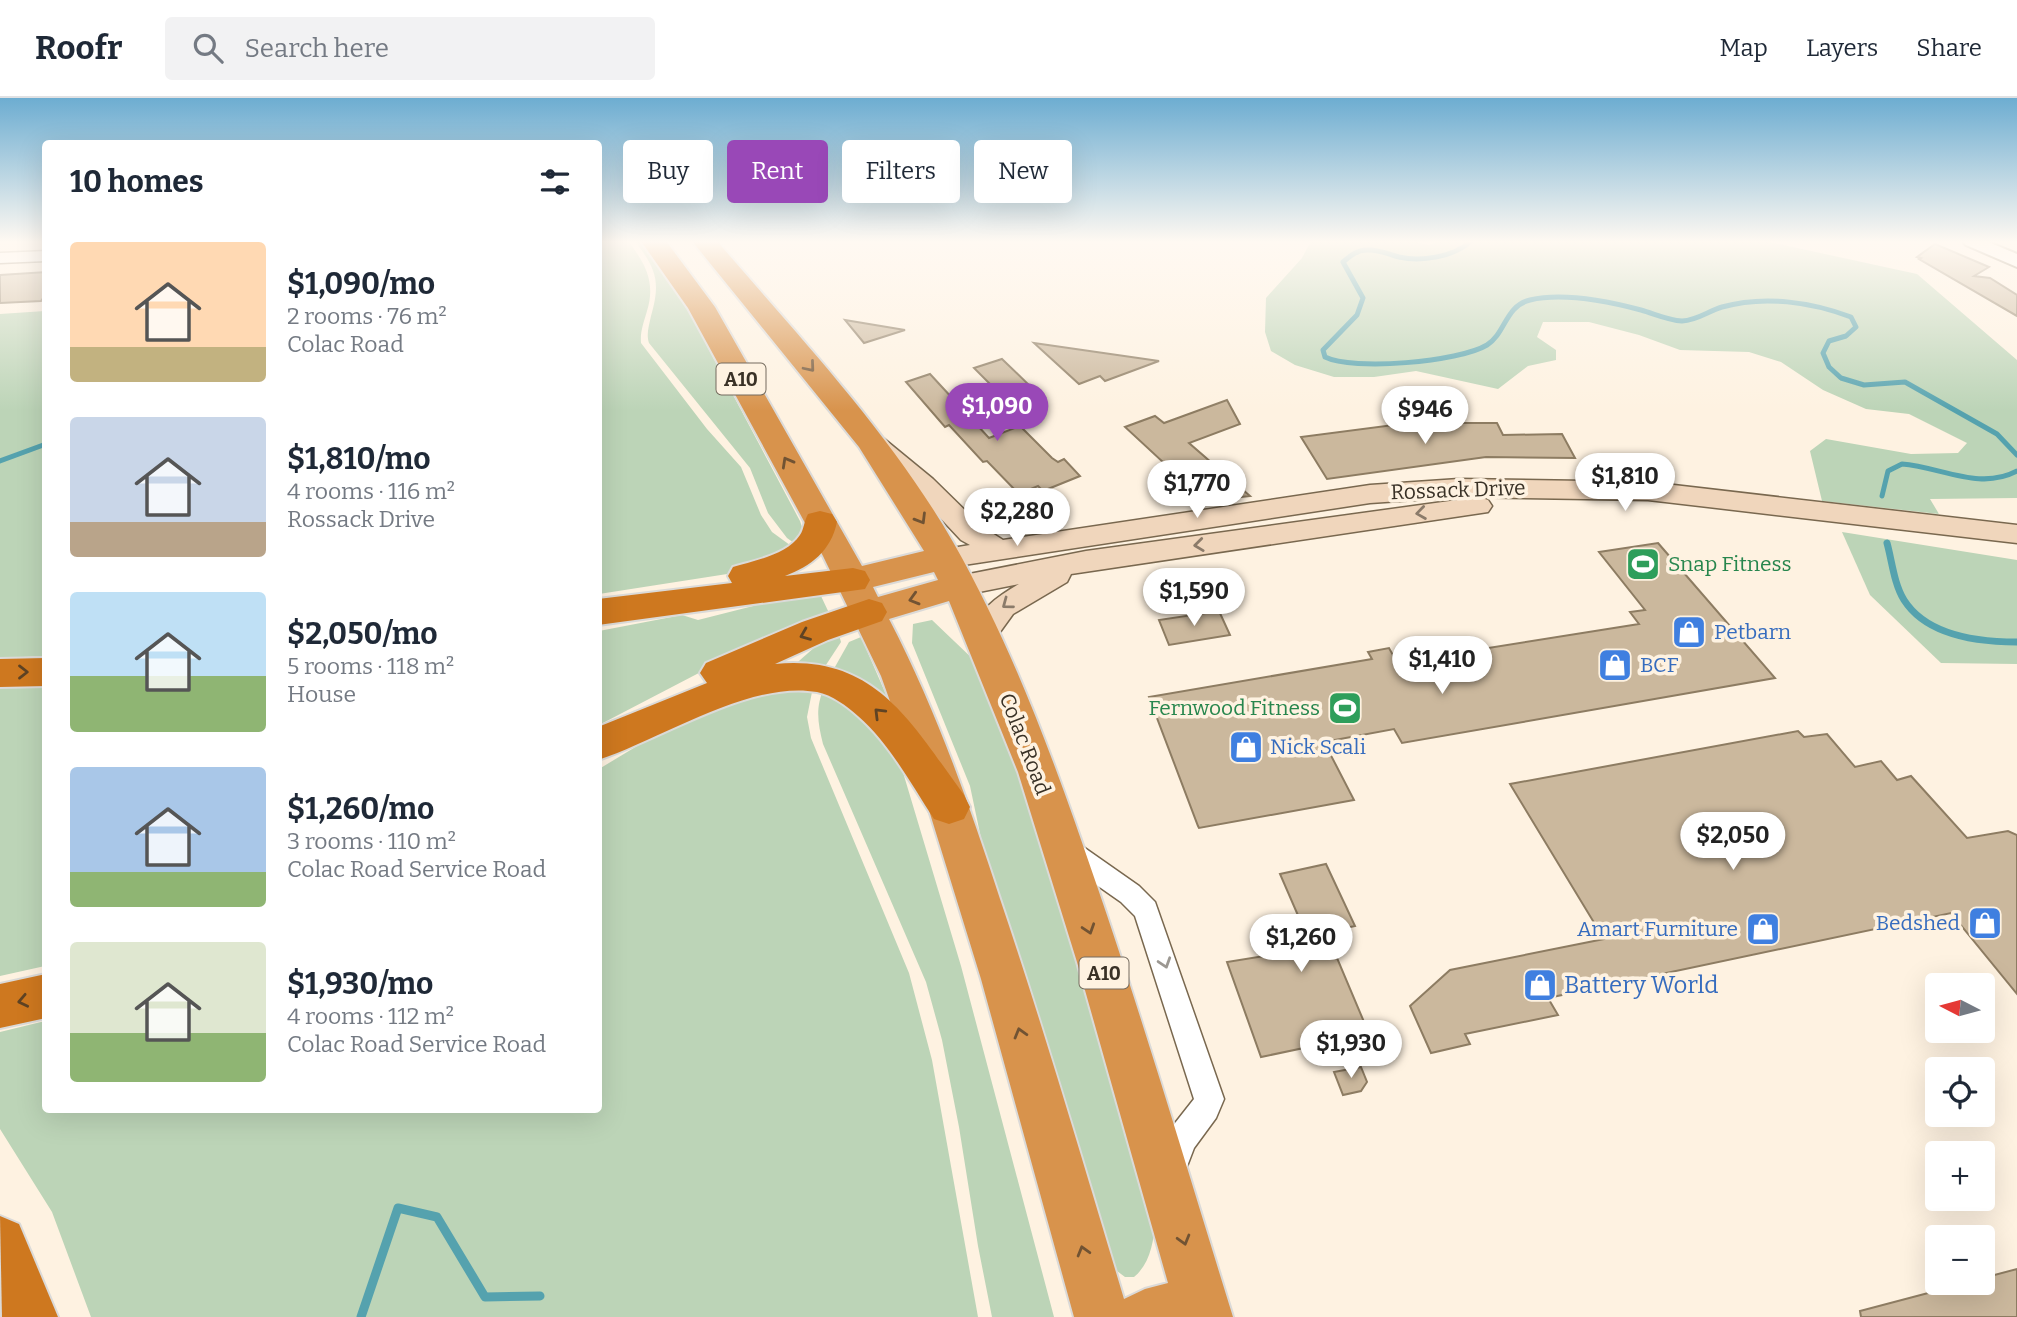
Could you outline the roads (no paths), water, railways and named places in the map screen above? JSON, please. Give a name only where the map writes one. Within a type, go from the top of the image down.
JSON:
[{"type":"highway","name":"A10","points":[[694,298],[861,596],[900,676],[949,807],[1004,979],[1102,1317]]},
{"type":"highway","name":"Colac Road","points":[[752,298],[871,441],[909,498],[952,572],[981,635],[1014,710],[1100,962],[1203,1309]]},
{"type":"highway","points":[[656,603],[750,575],[793,558],[812,544],[820,522]]},
{"type":"highway","points":[[602,611],[656,603],[861,596],[952,572]]},
{"type":"highway","points":[[602,741],[664,702],[729,667],[816,631],[861,596]]},
{"type":"highway","points":[[0,673],[42,672]]},
{"type":"highway","points":[[602,741],[751,682],[789,676],[814,678],[852,691],[885,719],[949,807]]},
{"type":"highway","points":[[0,1006],[42,997]]},
{"type":"highway","points":[[0,1243],[30,1317]]},
{"type":"highway","points":[[1145,1317],[1203,1309]]},
{"type":"main road","points":[[871,441],[924,485],[971,533],[998,549]]},
{"type":"main road","name":"Rossack Drive","points":[[952,572],[998,549],[1309,517],[1512,501],[1650,496],[2017,534]]},
{"type":"main road","name":"Rossack Drive","points":[[1650,496],[2017,542]]},
{"type":"main road","name":"Rossack Drive","points":[[952,572],[1086,561],[1309,517]]},
{"type":"main road","points":[[981,635],[991,618],[1014,599],[1086,561]]},
{"type":"street","points":[[1060,842],[1086,866],[1134,897],[1146,910],[1209,1099],[1206,1108],[1183,1138],[1174,1157],[1167,1184]]},
{"type":"waterway","points":[[1363,298],[1357,315],[1323,350],[1325,357],[1358,363],[1406,363],[1473,351],[1493,340],[1515,308],[1530,300],[1545,298]]},
{"type":"waterway","points":[[1577,298],[1682,321],[1738,303],[1754,301],[1804,304],[1851,317],[1856,327],[1846,336],[1829,341],[1823,353],[1829,367],[1841,378],[1864,385],[1905,382],[1997,434],[2017,455]]},
{"type":"waterway","points":[[0,461],[42,445]]},
{"type":"waterway","points":[[1882,496],[1888,471],[1902,464],[1989,479],[2017,471]]},
{"type":"waterway","points":[[1887,543],[1901,594],[1914,612],[1926,622],[1970,638],[2017,642]]},
{"type":"waterway","points":[[361,1317],[398,1208],[437,1217],[485,1297],[540,1296]]},
{"type":"place","name":"Snap Fitness","points":[[1643,564]]},
{"type":"place","name":"Petbarn","points":[[1689,632]]},
{"type":"place","name":"BCF","points":[[1615,665]]},
{"type":"place","name":"Fernwood Fitness","points":[[1345,708]]},
{"type":"place","name":"Nick Scali","points":[[1246,747]]},
{"type":"place","name":"Bedshed","points":[[1985,923]]},
{"type":"place","name":"Amart Furniture","points":[[1763,929]]},
{"type":"place","name":"Battery World","points":[[1540,985]]}]
